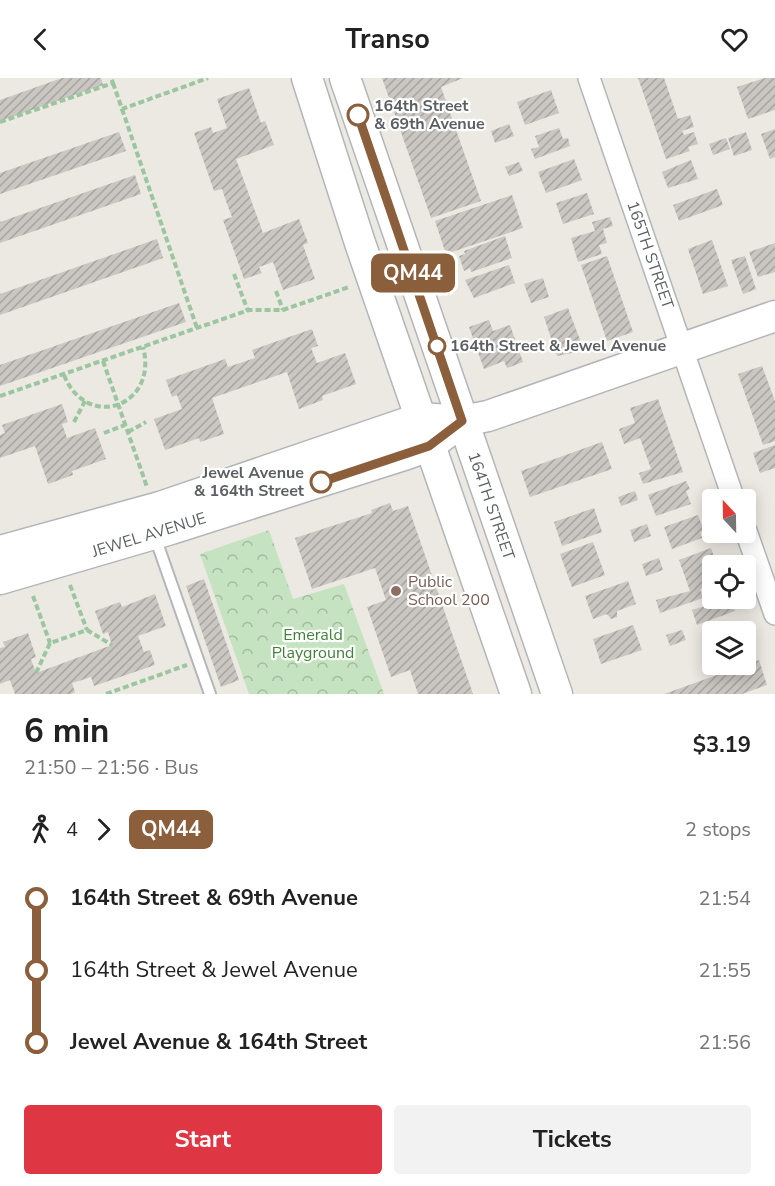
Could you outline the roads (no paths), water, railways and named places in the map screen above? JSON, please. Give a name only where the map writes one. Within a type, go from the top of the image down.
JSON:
[{"type":"street","points":[[306,78],[429,446],[516,694]]},
{"type":"street","name":"164TH STREET","points":[[345,78],[557,694]]},
{"type":"street","name":"165TH STREET","points":[[590,78],[730,489]]},
{"type":"street","name":"JEWEL AVENUE","points":[[0,551],[160,507],[421,418],[462,421],[489,416],[680,347],[775,316]]},
{"type":"street","name":"JEWEL AVENUE","points":[[0,579],[154,534],[429,446],[462,421]]},
{"type":"street","points":[[750,543],[775,614]]},
{"type":"lane","points":[[154,534],[210,694]]},
{"type":"place","name":"164th Street & 69th Avenue","points":[[358,115]]},
{"type":"place","name":"164th Street & Jewel Avenue","points":[[437,346]]},
{"type":"place","name":"Jewel Avenue & 164th Street","points":[[321,482]]},
{"type":"place","name":"Public School 200","points":[[396,591]]},
{"type":"park label","name":"Emerald Playground","points":[[313,644]]}]
